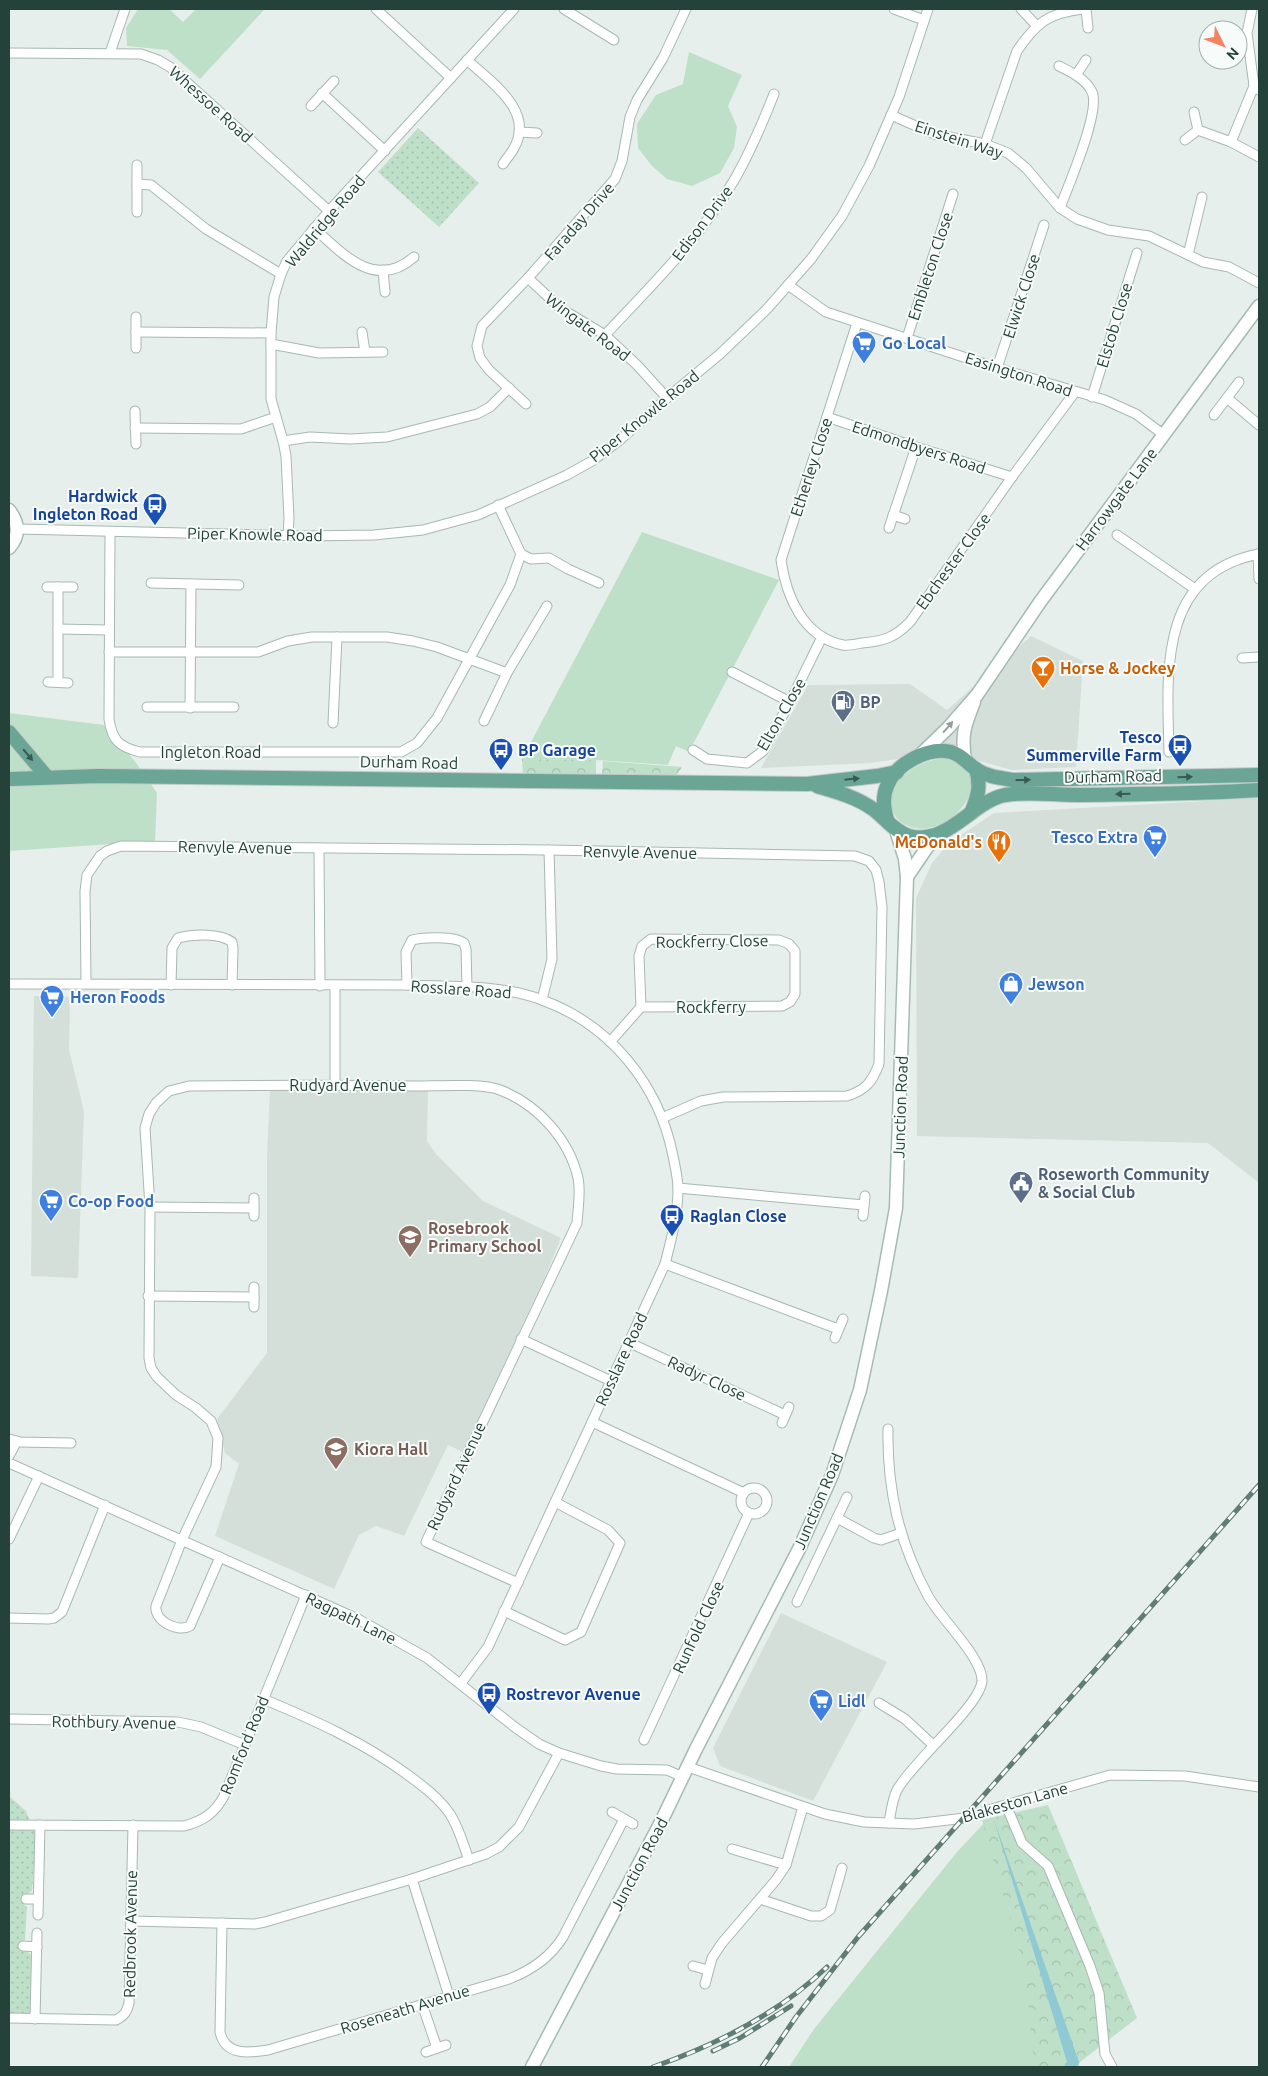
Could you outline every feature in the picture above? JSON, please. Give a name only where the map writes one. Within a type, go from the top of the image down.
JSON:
[{"type":"main road","name":"Harrowgate Lane","points":[[918,757],[942,734],[977,695],[1040,602],[1259,306]]},
{"type":"main road","points":[[9,510],[14,517],[18,529],[16,539],[9,548]]},
{"type":"main road","name":"Harrowgate Lane","points":[[965,759],[962,740],[966,722],[977,695]]},
{"type":"main road","points":[[9,732],[47,777]]},
{"type":"main road","name":"Durham Road","points":[[892,825],[883,805],[887,785],[897,772],[918,757],[934,751],[951,752],[965,759],[976,769],[990,777],[1013,780],[1259,775]]},
{"type":"main road","points":[[971,813],[978,797],[980,781],[976,769]]},
{"type":"main road","name":"Durham Road","points":[[10,777],[807,784],[897,772]]},
{"type":"main road","name":"Durham Road","points":[[807,784],[847,794],[872,808],[909,836],[928,837],[944,832],[971,813],[1002,796],[1023,793],[1075,795],[1259,790]]},
{"type":"main road","name":"Junction Road","points":[[532,2067],[800,1547],[832,1475],[860,1390],[896,1208],[907,877],[905,859],[892,825]]},
{"type":"main road","points":[[907,877],[928,846],[944,832]]},
{"type":"street","points":[[110,53],[125,9]]},
{"type":"street","points":[[376,9],[451,78]]},
{"type":"street","points":[[384,16],[391,9]]},
{"type":"street","name":"Waldridge Road","points":[[288,535],[289,518],[283,440],[271,399],[271,333],[274,297],[281,274],[287,261],[314,228],[514,9]]},
{"type":"street","points":[[564,9],[614,40]]},
{"type":"street","name":"Faraday Drive","points":[[526,404],[489,370],[480,358],[477,346],[482,326],[493,312],[528,278],[615,179],[622,160],[630,117],[637,100],[662,58],[686,9]]},
{"type":"street","points":[[894,9],[924,20]]},
{"type":"street","name":"Piper Knowle Road","points":[[18,529],[288,535],[374,535],[423,530],[478,515],[567,475],[592,461],[621,439],[720,354],[811,259],[842,216],[869,166],[899,97],[928,9]]},
{"type":"street","points":[[1021,9],[1036,26]]},
{"type":"street","points":[[985,144],[1017,51],[1036,26],[1069,10],[1085,9],[1088,28]]},
{"type":"street","points":[[1231,142],[1257,88],[1247,33],[1252,9]]},
{"type":"street","name":"Whessoe Road","points":[[9,53],[141,54],[158,60],[170,67],[329,211]]},
{"type":"street","points":[[467,60],[506,96],[516,112],[519,132],[515,148],[502,164]]},
{"type":"street","points":[[1076,75],[1086,60]]},
{"type":"street","points":[[1059,66],[1076,75],[1092,92],[1094,111],[1060,208]]},
{"type":"street","points":[[311,106],[334,81]]},
{"type":"street","points":[[322,93],[385,151]]},
{"type":"street","name":"Edison Drive","points":[[605,336],[682,252],[711,214],[735,178],[760,128],[774,94]]},
{"type":"street","points":[[1194,112],[1198,130]]},
{"type":"street","name":"Einstein Way","points":[[891,115],[934,134],[985,144],[1008,153],[1026,168],[1060,208],[1077,220],[1108,230],[1149,236],[1203,262],[1229,267],[1259,282]]},
{"type":"street","points":[[1198,130],[1231,142],[1259,157]]},
{"type":"street","points":[[1185,140],[1198,130]]},
{"type":"street","points":[[519,132],[537,133]]},
{"type":"street","points":[[137,165],[137,212]]},
{"type":"street","points":[[137,184],[151,185],[206,229],[281,274]]},
{"type":"street","name":"Embleton Close","points":[[907,338],[953,194]]},
{"type":"street","points":[[1188,255],[1202,197]]},
{"type":"street","name":"Elwick Close","points":[[997,368],[1044,225]]},
{"type":"street","points":[[314,228],[357,265],[394,270],[405,265],[414,257]]},
{"type":"street","name":"Elstob Close","points":[[1092,397],[1137,253]]},
{"type":"street","points":[[383,270],[385,292]]},
{"type":"street","name":"Wingate Road","points":[[528,278],[560,308],[605,336],[637,365],[667,398]]},
{"type":"street","name":"Easington Road","points":[[788,285],[826,312],[997,368],[1105,400],[1136,414],[1164,435]]},
{"type":"street","points":[[136,317],[136,348]]},
{"type":"street","name":"Etherley Close","points":[[796,611],[784,577],[781,560],[857,323]]},
{"type":"street","points":[[136,332],[271,333]]},
{"type":"street","points":[[362,332],[365,352]]},
{"type":"street","points":[[271,344],[318,353],[383,352]]},
{"type":"street","points":[[1214,415],[1239,382]]},
{"type":"street","points":[[283,440],[310,437],[350,439],[387,437],[477,414],[490,407],[509,388]]},
{"type":"street","name":"Ebchester Close","points":[[796,611],[822,637],[844,645],[878,642],[897,634],[910,622],[963,550],[1012,477],[1076,392]]},
{"type":"street","points":[[1227,398],[1259,425]]},
{"type":"street","points":[[135,411],[136,444]]},
{"type":"street","points":[[135,428],[241,429],[276,417]]},
{"type":"street","name":"Edmondbyers Road","points":[[827,417],[916,448],[1012,477]]},
{"type":"street","points":[[889,528],[916,448]]},
{"type":"street","points":[[498,505],[521,554],[531,559],[549,558],[568,570],[599,583]]},
{"type":"street","points":[[894,515],[905,519]]},
{"type":"street","name":"Ingleton Road","points":[[110,532],[109,652],[111,731],[118,742],[127,749],[140,752],[401,752],[417,743],[437,718],[510,585],[521,554]]},
{"type":"street","points":[[1117,534],[1195,589]]},
{"type":"street","points":[[1169,752],[1168,680],[1171,650],[1179,617],[1195,589],[1212,573],[1228,563],[1259,554],[1259,578]]},
{"type":"street","points":[[151,582],[239,586]]},
{"type":"street","points":[[190,708],[191,584]]},
{"type":"street","points":[[47,587],[73,587]]},
{"type":"street","points":[[48,682],[63,683],[58,629],[58,587]]},
{"type":"street","points":[[484,721],[507,672],[547,606]]},
{"type":"street","points":[[58,629],[109,630]]},
{"type":"street","points":[[109,652],[258,652],[288,641],[312,637],[387,638],[414,640],[507,672]]},
{"type":"street","points":[[333,723],[337,637]]},
{"type":"street","name":"Elton Close","points":[[693,750],[707,759],[747,762],[763,751],[822,637]]},
{"type":"street","points":[[1242,658],[1259,657]]},
{"type":"street","points":[[732,672],[790,702]]},
{"type":"street","points":[[147,707],[234,707]]},
{"type":"street","name":"Renvyle Avenue","points":[[86,983],[85,891],[87,875],[100,856],[107,851],[121,846],[549,850],[855,856],[870,861],[876,870],[881,899],[882,927],[879,1064],[873,1080],[858,1093],[847,1096],[722,1097],[701,1102],[662,1118]]},
{"type":"street","points":[[319,848],[320,986]]},
{"type":"street","points":[[542,1000],[552,959],[549,850]]},
{"type":"street","points":[[171,985],[172,948],[178,938],[185,936],[220,936],[232,942],[232,985]]},
{"type":"street","points":[[407,985],[406,952],[412,940],[419,938],[455,938],[464,943],[466,949],[467,986]]},
{"type":"street","name":"Rockferry Close","points":[[641,1007],[639,956],[642,946],[651,939],[779,940],[789,944],[795,951],[794,994],[790,1002],[782,1006]]},
{"type":"street","name":"Rosslare Road","points":[[9,984],[407,985],[467,986],[510,991],[542,1000],[591,1025],[638,1072],[662,1118],[670,1142],[678,1188],[677,1212],[665,1264],[488,1647],[461,1683]]},
{"type":"street","points":[[335,986],[335,1085]]},
{"type":"street","name":"Rockferry","points":[[641,1007],[782,1006]]},
{"type":"street","points":[[610,1042],[641,1007]]},
{"type":"street","name":"Rudyard Avenue","points":[[220,1557],[190,1626],[179,1628],[161,1620],[156,1614],[156,1606],[182,1540],[216,1467],[218,1438],[210,1421],[196,1408],[176,1395],[157,1377],[151,1368],[149,1358],[148,1296],[150,1207],[145,1128],[149,1114],[156,1103],[170,1092],[189,1086],[466,1086],[498,1089],[514,1096],[533,1109],[557,1134],[570,1153],[578,1179],[579,1200],[576,1223],[426,1542],[518,1583]]},
{"type":"street","points":[[678,1188],[864,1200],[863,1216]]},
{"type":"street","points":[[150,1207],[254,1208]]},
{"type":"street","points":[[665,1264],[838,1329]]},
{"type":"street","points":[[254,1287],[254,1307]]},
{"type":"street","points":[[148,1296],[254,1297]]},
{"type":"street","points":[[835,1338],[843,1319]]},
{"type":"street","points":[[521,1339],[612,1380]]},
{"type":"street","name":"Radyr Close","points":[[628,1342],[785,1415]]},
{"type":"street","points":[[592,1422],[744,1493]]},
{"type":"street","points":[[888,1429],[891,1495],[901,1533],[928,1596],[978,1664],[982,1678],[981,1686],[974,1701],[933,1745],[897,1790],[889,1823]]},
{"type":"street","points":[[9,1456],[13,1440],[71,1443]]},
{"type":"street","name":"Ragpath Lane","points":[[9,1463],[306,1595],[379,1630],[427,1658],[539,1744],[559,1753],[601,1766],[618,1769],[685,1772]]},
{"type":"street","points":[[9,1539],[39,1476]]},
{"type":"street","points":[[756,1488],[766,1494],[768,1501],[762,1512],[750,1513],[742,1505],[744,1493],[756,1488]]},
{"type":"street","points":[[797,1602],[847,1497]]},
{"type":"street","points":[[504,1611],[565,1640],[581,1632],[620,1543],[608,1530],[555,1502]]},
{"type":"street","points":[[9,1618],[48,1619],[54,1618],[62,1612],[105,1505]]},
{"type":"street","name":"Runfold Close","points":[[644,1740],[750,1513]]},
{"type":"street","points":[[837,1518],[881,1540],[901,1533]]},
{"type":"street","name":"Romford Road","points":[[9,1825],[184,1826],[211,1814],[218,1808],[224,1796],[306,1595]]},
{"type":"street","points":[[263,1699],[342,1734],[393,1764],[420,1784],[441,1802],[450,1815],[469,1860]]},
{"type":"street","points":[[879,1703],[905,1719],[933,1745]]},
{"type":"street","name":"Rothbury Avenue","points":[[9,1720],[178,1722],[201,1727],[245,1745]]},
{"type":"street","points":[[131,1921],[255,1924],[412,1879],[486,1854],[511,1837],[526,1817],[559,1753]]},
{"type":"street","name":"Blakeston Lane","points":[[685,1772],[825,1814],[864,1822],[914,1824],[965,1818],[1110,1775],[1185,1776],[1259,1787]]},
{"type":"street","points":[[1006,1805],[1022,1843],[1048,1866],[1090,1966],[1099,1993],[1105,2054],[1112,2067]]},
{"type":"street","points":[[705,1984],[712,1958],[722,1943],[786,1865],[802,1807]]},
{"type":"street","points":[[612,1812],[633,1824]]},
{"type":"street","name":"Roseneath Avenue","points":[[222,1923],[220,2032],[226,2046],[231,2049],[253,2052],[268,2050],[520,1974],[535,1967],[550,1954],[563,1937],[624,1819]]},
{"type":"street","points":[[38,1915],[40,1825]]},
{"type":"street","name":"Redbrook Avenue","points":[[9,2018],[116,2020],[127,2012],[129,2003],[133,1825]]},
{"type":"street","points":[[732,1849],[786,1865]]},
{"type":"street","points":[[760,1899],[811,1916],[820,1916],[830,1910],[842,1868]]},
{"type":"street","points":[[412,1879],[449,1996]]},
{"type":"street","points":[[26,1899],[38,1900]]},
{"type":"street","points":[[35,2019],[37,1933]]},
{"type":"street","points":[[23,1946],[37,1946]]},
{"type":"street","points":[[693,1966],[708,1970]]},
{"type":"street","points":[[422,2004],[441,2047],[426,2052]]},
{"type":"shaded area","points":[[1031,636],[1083,661],[1076,767],[1012,770],[947,752],[870,763],[761,768],[808,685],[910,684],[947,710]]},
{"type":"shaded area","points":[[1259,798],[1259,1183],[1208,1143],[917,1136],[916,898],[932,863],[949,843],[994,813]]},
{"type":"shaded area","points":[[34,996],[70,997],[69,1050],[84,1111],[78,1278],[31,1276]]},
{"type":"shaded area","name":"Rosebrook Primary School","points":[[381,1089],[428,1091],[427,1141],[436,1154],[483,1201],[561,1238],[544,1279],[463,1452],[448,1445],[404,1536],[376,1526],[359,1535],[334,1589],[215,1536],[239,1464],[225,1453],[217,1419],[267,1353],[267,1155],[270,1090]]},
{"type":"shaded area","points":[[781,1613],[887,1662],[813,1801],[720,1766],[713,1748]]},
{"type":"green space","points":[[138,9],[169,9],[183,22],[196,9],[265,9],[200,79],[167,50],[127,46],[126,28]]},
{"type":"green space","points":[[689,52],[742,75],[728,106],[737,127],[734,148],[720,173],[692,186],[667,179],[652,166],[638,148],[637,124],[656,95],[683,84]]},
{"type":"green space","points":[[418,128],[479,183],[439,227],[378,172]]},
{"type":"green space","points":[[642,532],[779,580],[689,752],[676,746],[668,765],[596,760],[522,759]]},
{"type":"green space","points":[[9,713],[104,725],[137,764],[157,793],[155,841],[9,851]]},
{"type":"green space","points":[[941,758],[961,765],[970,776],[971,789],[965,803],[954,815],[940,825],[924,829],[904,824],[896,817],[891,807],[892,794],[896,785],[907,772],[915,767]]},
{"type":"green space","points":[[522,759],[596,760],[596,775],[523,775]]},
{"type":"green space","points":[[603,761],[682,767],[676,776],[602,774]]},
{"type":"green space","points":[[9,1796],[26,1811],[36,1836],[32,1891],[24,1896],[24,1905],[27,1907],[25,1940],[22,1941],[22,1951],[28,1952],[32,1956],[31,1984],[34,1987],[31,2013],[27,2015],[9,2014]]},
{"type":"green space","points":[[1048,1805],[1137,2018],[1080,2062],[1078,2067],[1034,2067],[1026,1975],[982,1820]]},
{"type":"green space","points":[[987,1820],[1073,2067],[789,2067],[814,2029],[957,1852]]},
{"type":"water","points":[[993,1817],[1079,2062],[1078,2067],[1065,2067],[1067,2062]]},
{"type":"railway","points":[[762,2067],[796,2017],[858,1937],[1259,1485]]},
{"type":"railway","points":[[653,2067],[700,2049],[745,2026],[788,1999],[827,1967]]},
{"type":"railway","points":[[713,2051],[740,2038],[791,2006]]},
{"type":"place","name":"Go Local","points":[[864,364]]},
{"type":"place","name":"Hardwick Ingleton Road","points":[[155,526]]},
{"type":"place","name":"Horse & Jockey","points":[[1043,689]]},
{"type":"place","name":"BP","points":[[843,723]]},
{"type":"place","name":"Tesco Summerville Farm","points":[[1180,767]]},
{"type":"place","name":"BP Garage","points":[[501,771]]},
{"type":"place","name":"Tesco Extra","points":[[1155,858]]},
{"type":"place","name":"McDonald's","points":[[999,863]]},
{"type":"place","name":"Jewson","points":[[1011,1005]]},
{"type":"place","name":"Heron Foods","points":[[52,1018]]},
{"type":"place","name":"Roseworth Community & Social Club","points":[[1021,1204]]},
{"type":"place","name":"Co-op Food","points":[[51,1222]]},
{"type":"place","name":"Raglan Close","points":[[672,1237]]},
{"type":"place","name":"Rosebrook Primary School","points":[[410,1258]]},
{"type":"place","name":"Kiora Hall","points":[[336,1470]]},
{"type":"place","name":"Rostrevor Avenue","points":[[489,1715]]},
{"type":"place","name":"Lidl","points":[[821,1722]]}]
